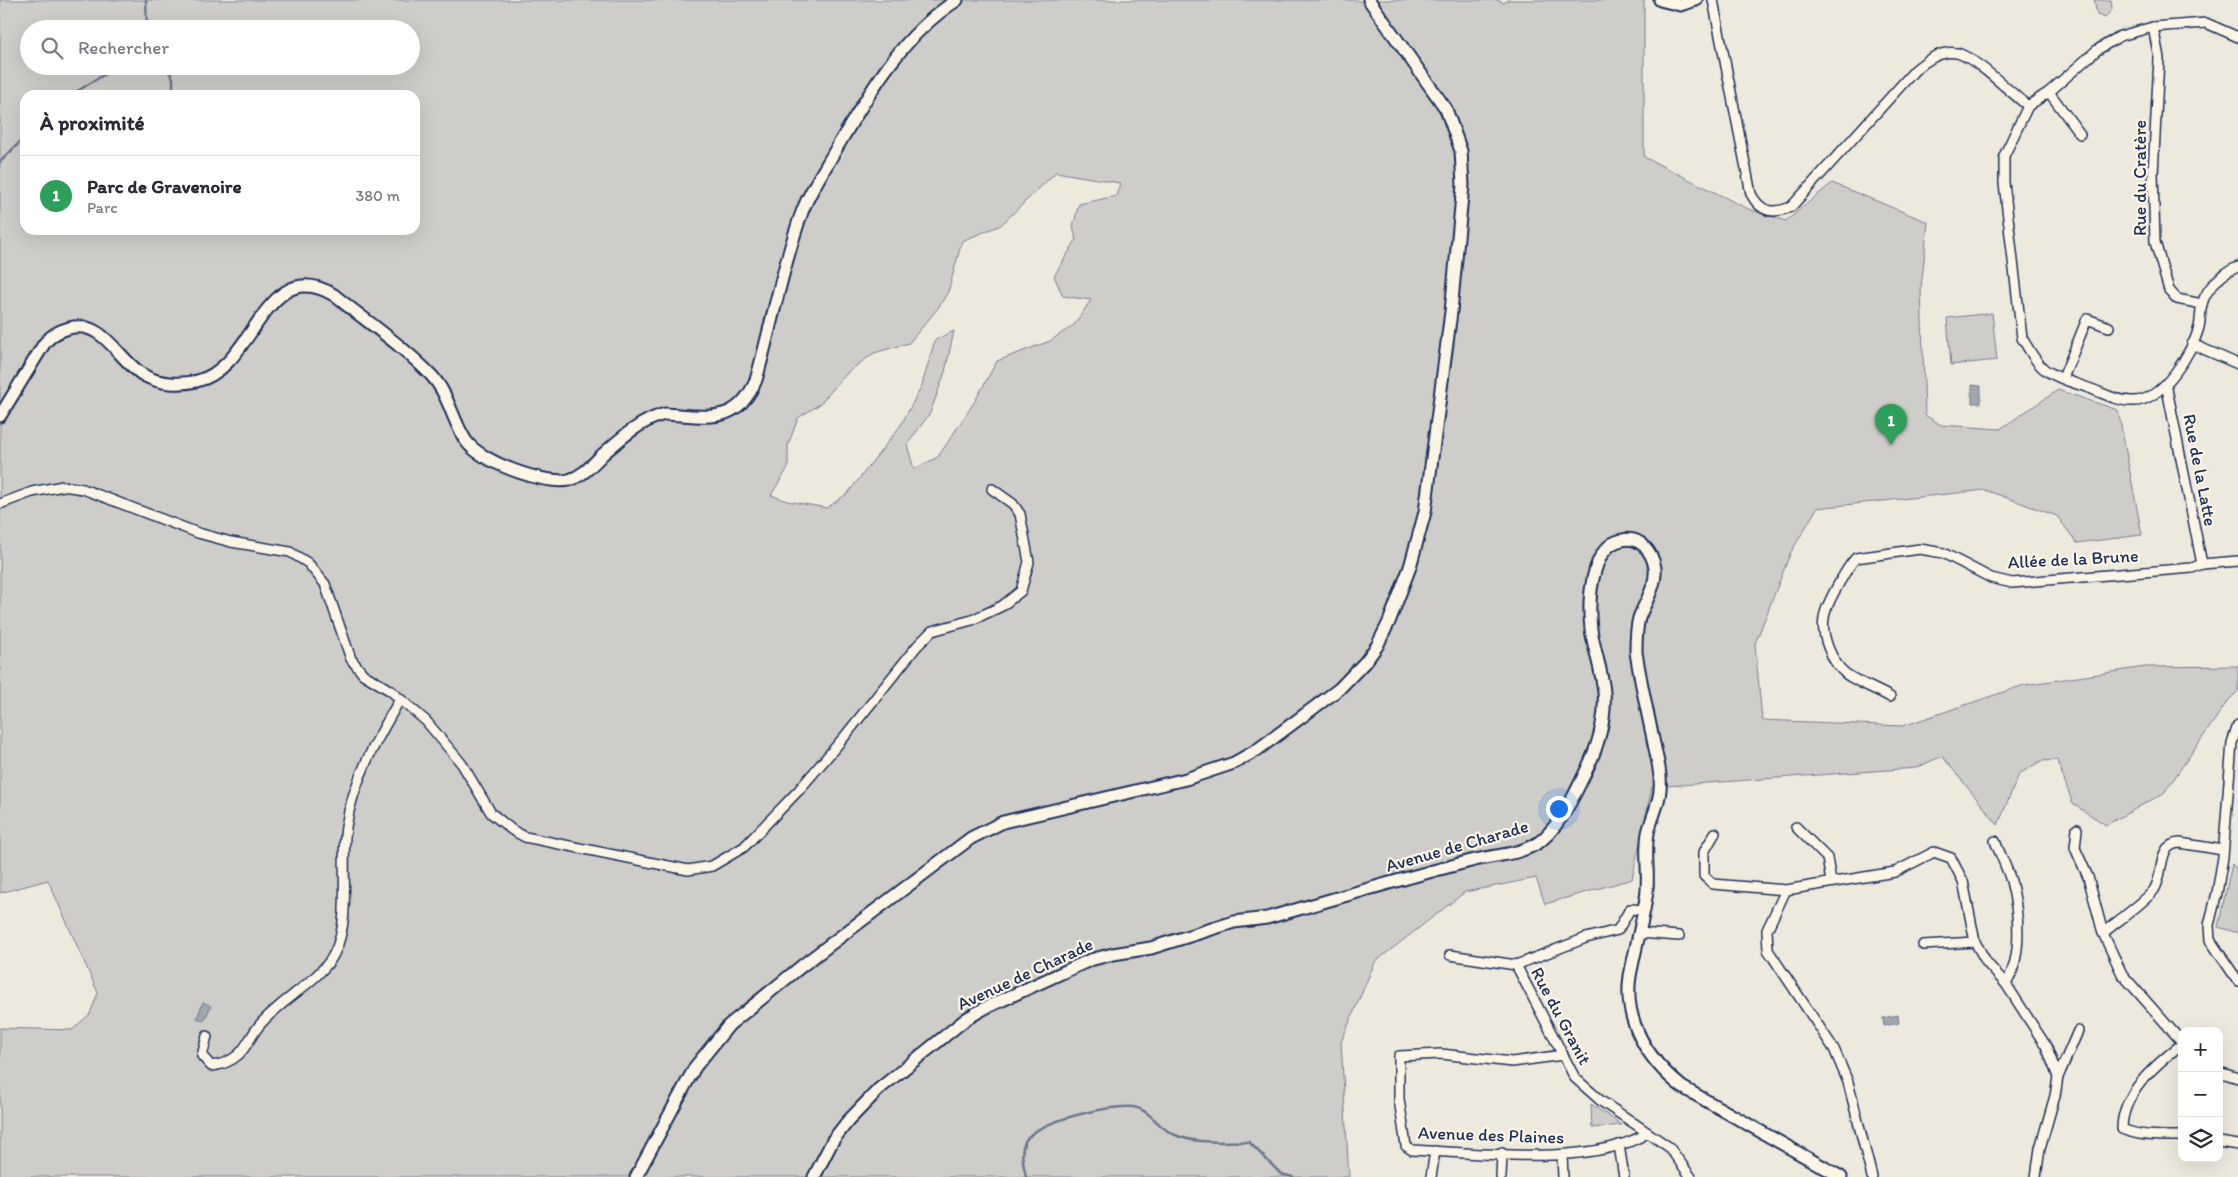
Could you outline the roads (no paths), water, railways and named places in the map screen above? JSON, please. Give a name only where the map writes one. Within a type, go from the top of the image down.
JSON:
[{"type":"street","points":[[0,416],[44,344],[51,336],[62,330],[81,327],[95,331],[106,339],[136,370],[152,380],[175,384],[197,381],[207,378],[228,364],[276,299],[290,288],[302,285],[319,287],[334,295],[430,374],[444,392],[465,439],[474,450],[505,466],[539,479],[556,481],[580,476],[630,432],[656,416],[665,414],[717,416],[734,411],[746,400],[756,380],[794,234],[803,209],[883,72],[924,25],[957,0]]},
{"type":"street","points":[[636,1177],[695,1067],[729,1025],[803,965],[970,838],[1003,822],[1186,779],[1234,763],[1264,745],[1339,688],[1366,661],[1377,646],[1389,622],[1410,567],[1425,512],[1451,312],[1464,185],[1461,151],[1446,110],[1369,0]]},
{"type":"street","points":[[1660,0],[1680,4],[1696,0]]},
{"type":"street","points":[[1713,0],[1751,194],[1756,203],[1766,210],[1778,212],[1791,206],[1915,70],[1934,56],[1956,53],[1970,60],[2028,106]]},
{"type":"street","points":[[2238,38],[2206,23],[2153,27],[2120,36],[2098,50],[2050,92],[2028,106],[2004,156],[2004,182],[2022,338],[2033,356],[2047,371],[2113,397],[2134,402],[2150,398],[2166,384],[2192,344],[2199,327],[2202,304],[2210,286],[2230,270],[2238,267]]},
{"type":"street","name":"Rue du Cratère","points":[[2153,27],[2159,58],[2153,174],[2155,242],[2169,290],[2177,298],[2202,304]]},
{"type":"street","points":[[2050,92],[2080,134]]},
{"type":"street","points":[[2063,378],[2087,319],[2109,327]]},
{"type":"street","points":[[2192,344],[2238,364]]},
{"type":"street","name":"Rue de la Latte","points":[[2166,384],[2202,564]]},
{"type":"street","points":[[0,504],[32,492],[63,486],[83,489],[198,533],[231,542],[290,552],[308,563],[325,584],[352,659],[363,674],[400,698],[426,721],[462,764],[491,813],[525,837],[688,870],[712,866],[744,847],[799,790],[917,646],[932,631],[972,620],[1002,606],[1021,591],[1029,562],[1020,514],[1013,504],[992,489]]},
{"type":"street","name":"Avenue de Charade","points":[[814,1177],[833,1140],[848,1121],[879,1089],[951,1029],[985,1008],[1090,960],[1113,954],[1152,948],[1234,922],[1267,918],[1471,861],[1522,850],[1543,840],[1558,822],[1588,768],[1600,732],[1604,691],[1591,628],[1591,598],[1599,558],[1604,549],[1623,540],[1633,540],[1643,544],[1654,560],[1654,581],[1639,620],[1636,632],[1636,652],[1659,769],[1660,790],[1648,832],[1646,852],[1647,894],[1630,978],[1630,1001],[1633,1022],[1643,1045],[1653,1060],[1682,1087],[1841,1177]]},
{"type":"street","name":"Allée de la Brune","points":[[1890,697],[1845,673],[1833,660],[1825,636],[1824,618],[1848,567],[1856,558],[1920,549],[1942,553],[1992,578],[2012,583],[2192,568],[2202,564],[2238,561]]},
{"type":"street","points":[[207,1036],[202,1056],[211,1066],[224,1065],[239,1054],[258,1026],[287,998],[318,974],[334,954],[344,921],[346,826],[362,768],[400,698]]},
{"type":"street","points":[[2238,724],[2232,743],[2223,850],[2217,894],[2209,925],[2210,940],[2238,981]]},
{"type":"street","points":[[1796,827],[1826,858],[1831,882]]},
{"type":"street","points":[[2077,829],[2075,848],[2088,877],[2103,933],[2122,974],[2178,1038]]},
{"type":"street","points":[[1715,833],[1704,852],[1704,876],[1713,884],[1786,890],[1895,872],[1934,852],[1951,858],[1963,881],[1976,942],[1987,963],[2006,984],[2046,1046],[2058,1077]]},
{"type":"street","points":[[1995,841],[2011,880],[2018,931],[2014,966],[2006,984]]},
{"type":"street","points":[[2103,933],[2154,890],[2160,876],[2164,850],[2168,846],[2180,843],[2223,850]]},
{"type":"street","points":[[1786,890],[1767,930],[1768,950],[1834,1049],[1848,1082],[1872,1177]]},
{"type":"street","points":[[1450,956],[1516,965],[1586,938],[1618,930],[1630,910],[1644,910]]},
{"type":"street","points":[[1640,933],[1679,936]]},
{"type":"street","points":[[1923,945],[1976,942]]},
{"type":"street","name":"Rue du Granit","points":[[1516,965],[1575,1078],[1601,1101],[1669,1147],[1691,1177]]},
{"type":"street","points":[[2036,1177],[2040,1148],[2055,1096],[2058,1077],[2078,1031]]},
{"type":"street","points":[[2178,1046],[2155,1065],[2129,1100],[2122,1121],[2122,1129],[2153,1136],[2178,1136]]},
{"type":"street","name":"Avenue des Plaines","points":[[1563,1055],[1512,1062],[1441,1054],[1399,1056],[1399,1099],[1406,1146],[1412,1150],[1502,1154],[1582,1154],[1619,1145],[1647,1133]]},
{"type":"street","points":[[2223,1073],[2238,1078]]},
{"type":"street","points":[[2223,1143],[2238,1145]]},
{"type":"street","points":[[1619,1145],[1624,1177]]},
{"type":"street","points":[[1431,1177],[1435,1151]]},
{"type":"street","points":[[1501,1177],[1502,1154]]},
{"type":"street","points":[[1562,1155],[1563,1177]]},
{"type":"waterway","points":[[146,0],[147,20]]},
{"type":"waterway","points":[[79,90],[103,75]]},
{"type":"waterway","points":[[171,75],[173,78],[173,90]]},
{"type":"waterway","points":[[0,162],[20,142]]},
{"type":"waterway","points":[[1026,1177],[1023,1149],[1026,1140],[1033,1133],[1059,1120],[1076,1115],[1123,1107],[1139,1108],[1163,1128],[1173,1134],[1191,1140],[1249,1142],[1281,1174],[1293,1177]]},
{"type":"place","name":"Parc de Gravenoire","points":[[1891,445]]}]
